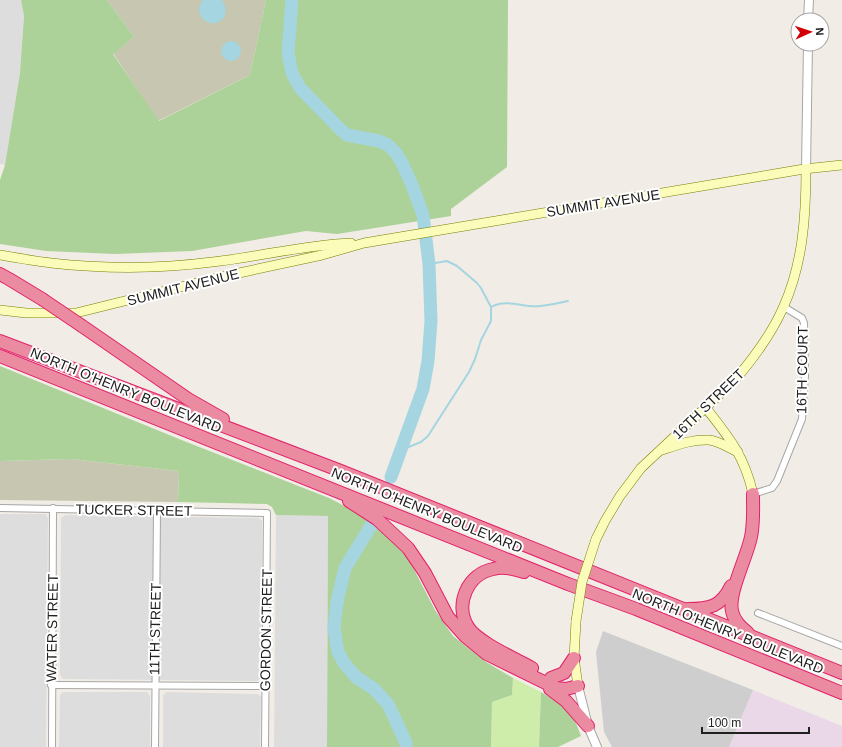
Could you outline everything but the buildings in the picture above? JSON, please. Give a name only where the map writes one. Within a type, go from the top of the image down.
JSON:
[{"type":"highway","points":[[0,274],[42,299],[188,399],[253,437]]},
{"type":"highway","name":"NORTH O'HENRY BOULEVARD","points":[[0,341],[253,437],[842,673]]},
{"type":"highway","name":"NORTH O'HENRY BOULEVARD","points":[[0,356],[568,584],[636,609],[842,693]]},
{"type":"highway","points":[[329,487],[377,519],[408,548],[425,573],[448,617],[465,636],[487,654],[556,688],[562,689],[578,686]]},
{"type":"highway","points":[[752,637],[737,623],[732,611],[732,597],[751,538],[753,524],[753,494]]},
{"type":"highway","points":[[681,609],[704,609],[716,605],[726,597],[743,562]]},
{"type":"highway","points":[[568,584],[507,568],[493,569],[480,574],[470,583],[466,592],[463,613],[468,627],[476,636],[490,645],[559,682],[578,686]]},
{"type":"highway","points":[[551,678],[560,676],[564,673],[574,658]]},
{"type":"highway","points":[[538,679],[566,700],[588,726]]},
{"type":"main road","name":"SUMMIT AVENUE","points":[[2,310],[26,313],[76,313],[225,276],[322,255],[364,243],[806,169],[842,165]]},
{"type":"main road","name":"16TH STREET","points":[[578,686],[574,658],[576,621],[582,582],[596,539],[609,514],[630,481],[641,468],[734,381],[765,341],[784,307],[793,279],[803,236],[806,199],[806,169]]},
{"type":"main road","name":"SUMMIT AVENUE","points":[[0,255],[50,263],[98,267],[159,267],[212,262],[326,244],[364,243]]},
{"type":"main road","points":[[706,408],[730,438],[738,452],[745,466],[753,494]]},
{"type":"main road","points":[[659,451],[687,442],[709,440],[738,452]]},
{"type":"street","points":[[808,12],[809,0]]},
{"type":"street","name":"16TH STREET","points":[[806,169],[808,52]]},
{"type":"street","name":"16TH COURT","points":[[753,494],[772,488],[777,481],[802,419],[805,376],[804,323],[802,318],[784,307]]},
{"type":"street","name":"TUCKER STREET","points":[[0,508],[267,513]]},
{"type":"street","name":"WATER STREET","points":[[52,747],[51,685],[53,508]]},
{"type":"street","name":"11TH STREET","points":[[155,747],[154,685],[157,510]]},
{"type":"street","name":"GORDON STREET","points":[[264,747],[267,513]]},
{"type":"street","name":"NORTH O'HENRY BOULEVARD","points":[[758,613],[842,646]]},
{"type":"street","points":[[51,685],[265,686]]},
{"type":"street","name":"16TH STREET","points":[[578,686],[588,726],[596,747]]},
{"type":"shaded area","points":[[0,0],[21,0],[24,16],[20,73],[5,165],[0,164]]},
{"type":"shaded area","points":[[107,0],[266,0],[250,75],[158,121],[113,53],[134,37]]},
{"type":"shaded area","points":[[71,459],[179,471],[178,502],[0,500],[0,461]]},
{"type":"shaded area","points":[[0,514],[45,514],[48,518],[46,747],[0,747]]},
{"type":"shaded area","points":[[65,515],[259,518],[262,521],[261,678],[257,681],[63,679],[60,675],[61,518]]},
{"type":"shaded area","points":[[276,515],[328,516],[327,747],[274,747]]},
{"type":"shaded area","points":[[603,631],[753,690],[729,747],[612,747],[604,732],[596,652]]},
{"type":"shaded area","points":[[753,690],[842,726],[842,747],[729,747]]},
{"type":"shaded area","points":[[63,692],[147,692],[150,696],[150,747],[59,747],[60,695]]},
{"type":"shaded area","points":[[167,692],[258,694],[261,697],[260,747],[163,747],[163,695]]},
{"type":"green space","points":[[21,0],[107,0],[134,37],[113,54],[159,121],[250,75],[266,0],[508,0],[507,167],[451,209],[451,216],[337,234],[306,231],[192,251],[115,254],[46,251],[0,244],[0,180],[5,165],[20,73],[24,16]]},
{"type":"green space","points":[[0,366],[329,498],[360,514],[386,534],[407,556],[435,610],[453,636],[486,662],[513,678],[512,695],[492,702],[491,747],[327,747],[328,516],[276,515],[272,507],[267,504],[178,502],[179,471],[71,459],[0,461]]},
{"type":"green space","points":[[513,678],[541,692],[539,747],[491,747],[492,702],[512,695]]},
{"type":"green space","points":[[541,692],[565,707],[574,718],[581,736],[558,747],[539,747]]},
{"type":"water","points":[[203,0],[222,0],[226,11],[221,20],[216,23],[211,23],[202,17],[199,12]]},
{"type":"water","points":[[231,41],[238,44],[241,51],[238,58],[231,61],[224,58],[221,51],[224,44]]},
{"type":"waterway","points":[[292,0],[288,53],[292,73],[300,88],[347,135],[379,141],[388,145],[396,153],[412,185],[423,215],[429,264],[431,321],[428,361],[423,389],[391,477]]},
{"type":"waterway","points":[[401,450],[421,442],[428,436],[469,372],[481,340],[491,321],[491,307],[477,283],[457,266],[447,261],[429,264]]},
{"type":"waterway","points":[[491,307],[503,303],[540,306],[568,301]]},
{"type":"waterway","points":[[372,524],[345,568],[337,602],[334,628],[338,652],[344,663],[356,677],[374,689],[388,704],[406,743],[406,747]]}]
